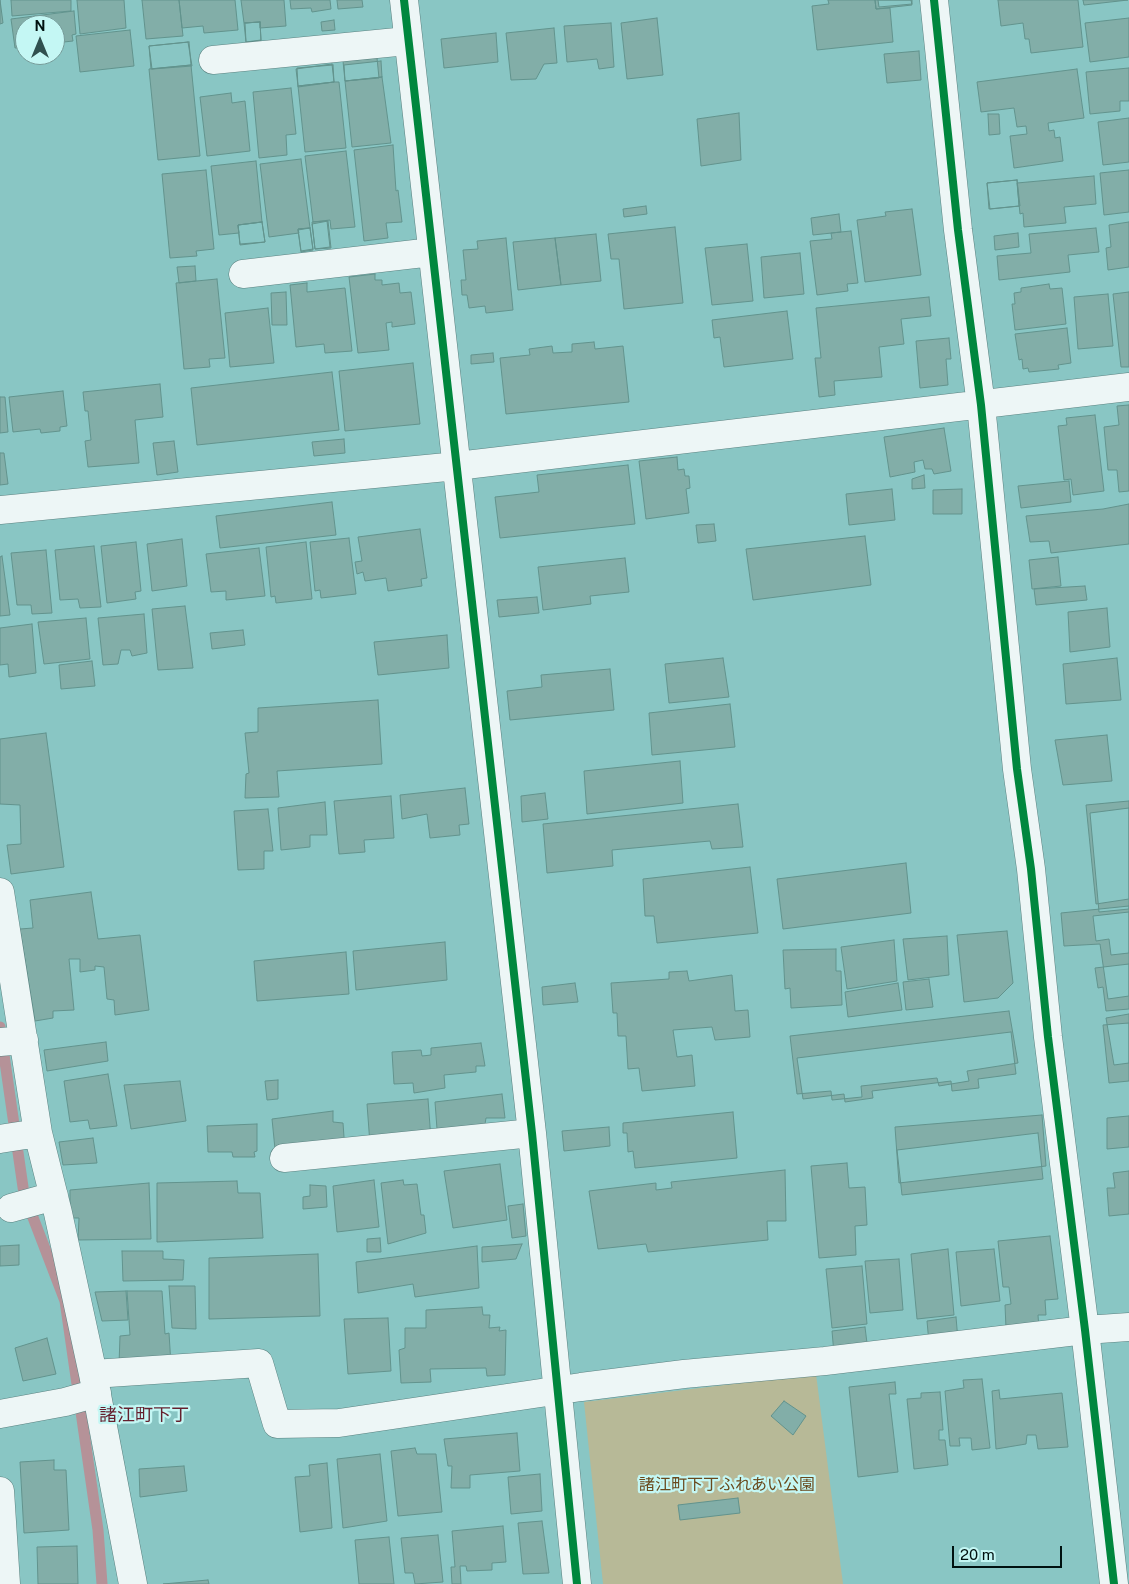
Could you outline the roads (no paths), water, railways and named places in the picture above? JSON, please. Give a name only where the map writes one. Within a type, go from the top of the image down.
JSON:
[{"type":"street","points":[[404,0],[532,1134],[577,1584]]},
{"type":"street","points":[[934,0],[958,230],[981,405],[1017,769],[1114,1584]]},
{"type":"street","points":[[213,60],[408,40]]},
{"type":"street","points":[[243,274],[432,252]]},
{"type":"street","points":[[0,510],[457,466],[1129,387]]},
{"type":"street","points":[[0,897],[12,1041],[54,1196],[95,1384],[133,1584]]},
{"type":"street","points":[[0,1138],[38,1134]]},
{"type":"street","points":[[284,1158],[532,1134]]},
{"type":"street","points":[[11,1208],[54,1196]]},
{"type":"street","points":[[0,1414],[65,1402],[95,1384],[260,1363],[277,1424],[339,1422],[684,1374],[825,1361],[1085,1330],[1129,1327]]},
{"type":"street","points":[[0,1491],[6,1584]]},
{"type":"waterway","points":[[0,1027],[24,1194],[65,1301],[98,1530],[102,1584]]},
{"type":"district","name":"諸江町下丁","points":[[144,1415]]},
{"type":"park label","name":"諸江町下丁ふれあい公園","points":[[727,1485]]}]
